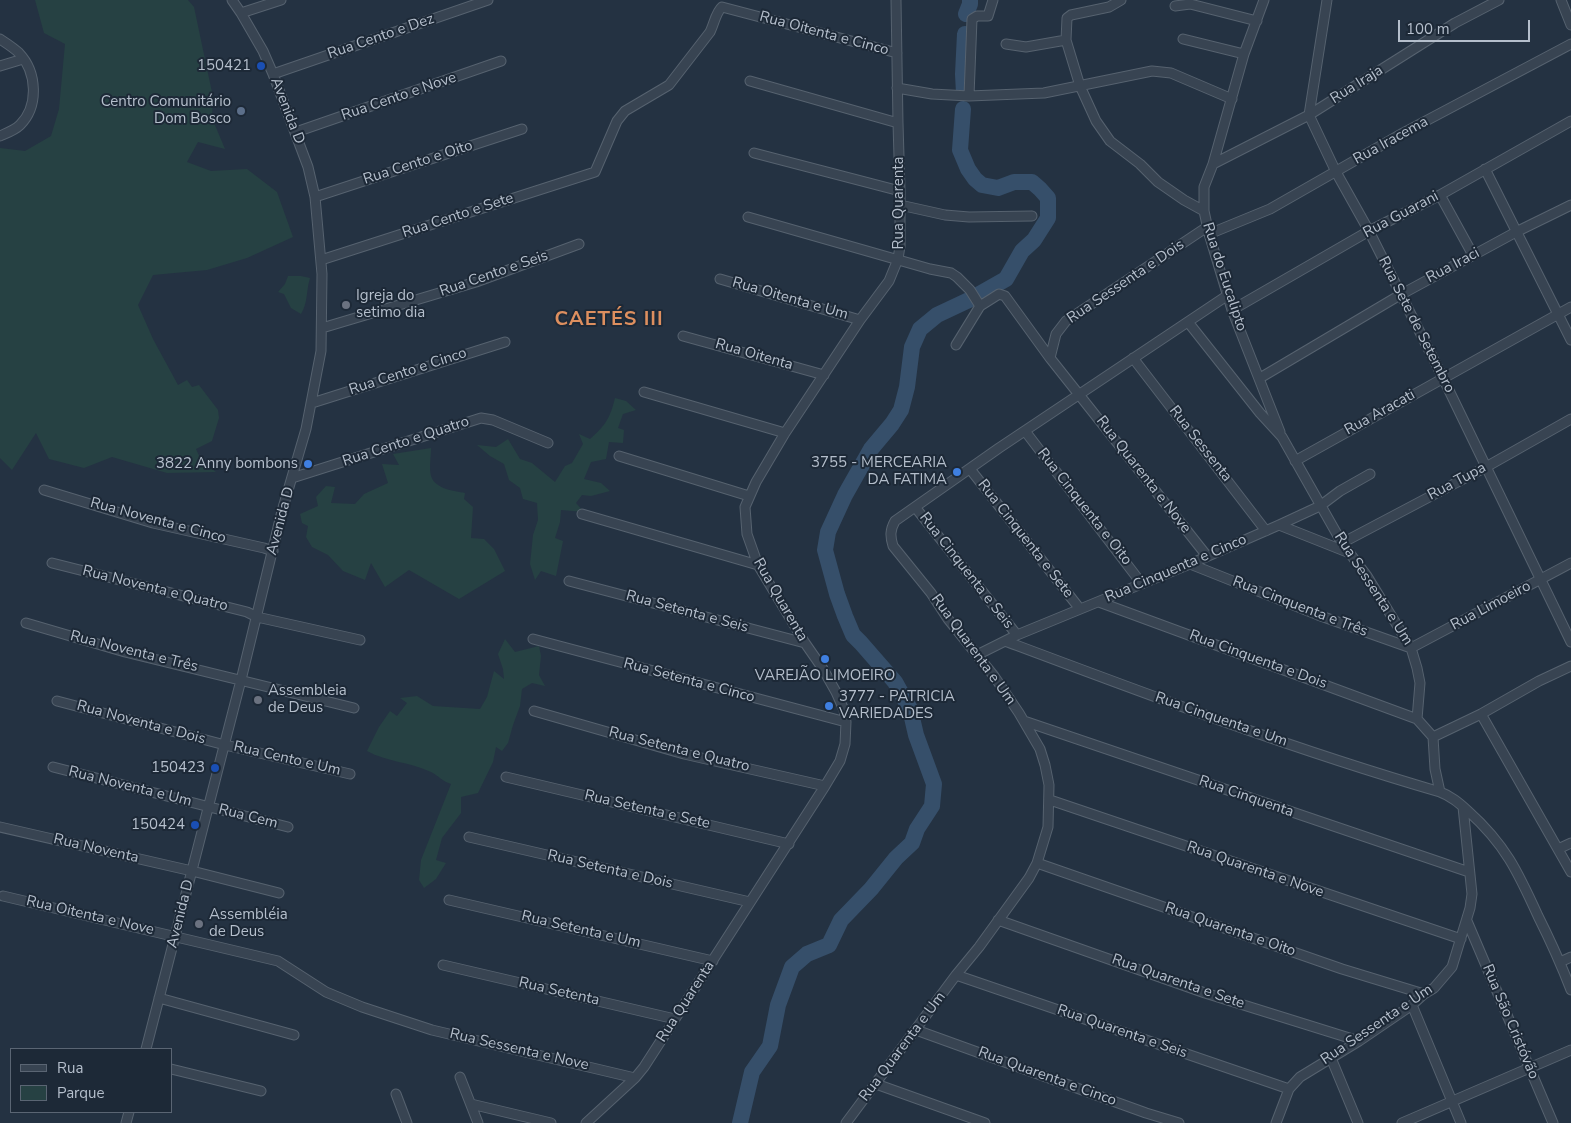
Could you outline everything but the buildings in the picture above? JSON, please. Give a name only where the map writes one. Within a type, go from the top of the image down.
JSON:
[{"type":"street","name":"Avenida D","points":[[146,1048],[312,403],[321,351],[321,260],[315,197],[308,167],[263,51],[232,0]]},
{"type":"street","points":[[241,13],[281,0]]},
{"type":"street","name":"Rua Cento e Dez","points":[[273,74],[488,0]]},
{"type":"street","name":"Rua Quarenta","points":[[586,1123],[635,1078],[644,1067],[789,844],[840,761],[845,744],[846,722],[844,710],[836,692],[758,565],[746,534],[745,507],[749,496],[785,433],[860,320],[890,281],[898,259],[900,246],[900,191],[896,0]]},
{"type":"street","points":[[969,96],[972,19],[976,16],[988,16],[993,0]]},
{"type":"street","points":[[1121,0],[1109,7],[1068,16],[1066,40],[1080,86],[1096,121],[1110,141],[1140,164],[1158,182],[1204,211]]},
{"type":"street","name":"Rua do Eucalipto","points":[[1264,0],[1244,54],[1213,164],[1204,187],[1204,211],[1232,310],[1282,437]]},
{"type":"street","points":[[1309,115],[1327,0]]},
{"type":"street","name":"Rua Iraja","points":[[1213,164],[1309,115],[1455,23],[1499,0]]},
{"type":"street","points":[[1561,0],[1571,25]]},
{"type":"street","points":[[1175,6],[1190,4],[1257,21]]},
{"type":"street","name":"Rua Oitenta e Cinco","points":[[595,172],[617,121],[625,111],[669,85],[710,32],[717,12],[722,7],[897,53]]},
{"type":"street","points":[[0,39],[23,59],[30,72],[34,90],[31,106],[20,126],[0,136]]},
{"type":"street","points":[[1183,39],[1244,54]]},
{"type":"street","points":[[1006,44],[1026,47],[1066,40]]},
{"type":"street","name":"Rua Iracema","points":[[1208,230],[1270,209],[1404,133],[1571,44]]},
{"type":"street","points":[[0,66],[23,59]]},
{"type":"street","name":"Rua Cento e Nove","points":[[296,132],[501,61]]},
{"type":"street","points":[[897,88],[932,94],[969,96],[1044,93],[1152,71],[1171,73],[1232,98]]},
{"type":"street","points":[[750,81],[898,123]]},
{"type":"street","name":"Rua Sete de Setembro","points":[[1309,115],[1336,172],[1369,231],[1443,378],[1571,642]]},
{"type":"street","name":"Rua Guarani","points":[[1232,310],[1369,231],[1440,195],[1571,121]]},
{"type":"street","name":"Rua Cento e Oito","points":[[315,197],[522,129]]},
{"type":"street","points":[[754,153],[900,191]]},
{"type":"street","points":[[1485,169],[1571,340]]},
{"type":"street","name":"Rua Cento e Sete","points":[[321,260],[595,172]]},
{"type":"street","points":[[1440,195],[1473,255]]},
{"type":"street","points":[[900,205],[945,215],[969,217],[1032,216]]},
{"type":"street","name":"Rua Iraci","points":[[1260,378],[1400,294],[1571,205]]},
{"type":"street","points":[[748,218],[930,269],[951,273],[964,283],[980,306]]},
{"type":"street","name":"Rua Sessenta e Dois","points":[[1050,358],[1056,334],[1066,321],[1208,230]]},
{"type":"street","name":"Rua Cento e Seis","points":[[322,328],[476,282],[579,244]]},
{"type":"street","name":"Rua Oitenta e Um","points":[[720,279],[860,320]]},
{"type":"street","points":[[956,345],[980,306],[999,294],[1005,296],[1079,394]]},
{"type":"street","name":"Rua Quarenta e Um","points":[[846,1123],[1029,878],[1037,863],[1048,827],[1050,800],[1045,765],[1040,749],[1024,721],[994,676],[893,546],[890,529],[895,521],[915,507],[1079,394],[1228,295]]},
{"type":"street","name":"Rua Aracati","points":[[1295,461],[1571,307]]},
{"type":"street","name":"Rua Sessenta e Um","points":[[1188,322],[1260,413],[1282,437],[1347,552],[1367,576],[1411,648],[1418,668],[1420,683],[1417,719]]},
{"type":"street","name":"Rua Oitenta","points":[[683,336],[824,375]]},
{"type":"street","name":"Rua Cento e Cinco","points":[[312,403],[505,342]]},
{"type":"street","name":"Rua Sessenta","points":[[1133,358],[1266,530]]},
{"type":"street","points":[[644,392],[785,433]]},
{"type":"street","name":"Rua Quarenta e Nove","points":[[1079,394],[1207,556]]},
{"type":"street","name":"Rua Cento e Quatro","points":[[292,478],[481,418],[494,420],[548,443]]},
{"type":"street","name":"Rua Tupa","points":[[1342,543],[1486,467],[1571,419]]},
{"type":"street","name":"Rua Cinquenta e Oito","points":[[1025,431],[1142,584]]},
{"type":"street","points":[[619,456],[749,496]]},
{"type":"street","name":"Rua Cinquenta e Sete","points":[[970,469],[1080,609]]},
{"type":"street","name":"Rua Cinquenta e Cinco","points":[[977,655],[1017,635],[1279,526],[1320,506],[1340,491],[1370,474]]},
{"type":"street","name":"Rua Noventa e Cinco","points":[[44,490],[154,523],[273,551]]},
{"type":"street","name":"Rua Cinquenta e Seis","points":[[915,507],[1017,635]]},
{"type":"street","points":[[582,514],[758,565]]},
{"type":"street","points":[[1279,526],[1347,552]]},
{"type":"street","name":"Rua Noventa e Quatro","points":[[52,563],[247,612],[257,617],[360,640]]},
{"type":"street","name":"Rua Limoeiro","points":[[1411,648],[1571,563]]},
{"type":"street","name":"Rua Cinquenta e Três","points":[[1190,564],[1318,615],[1411,648]]},
{"type":"street","name":"Rua Setenta e Seis","points":[[569,580],[805,643]]},
{"type":"street","name":"Rua Cinquenta e Dois","points":[[1099,602],[1417,719]]},
{"type":"street","name":"Rua Noventa e Três","points":[[26,623],[125,652],[354,708]]},
{"type":"street","name":"Rua Setenta e Cinco","points":[[533,639],[846,722]]},
{"type":"street","name":"Rua Cinquenta e Um","points":[[1006,641],[1190,711],[1382,775],[1440,792]]},
{"type":"street","points":[[1433,737],[1481,714],[1539,681],[1571,666]]},
{"type":"street","name":"Rua Noventa e Dois","points":[[57,701],[225,745]]},
{"type":"street","name":"Rua Setenta e Quatro","points":[[534,711],[684,754],[825,786]]},
{"type":"street","points":[[1481,714],[1571,872]]},
{"type":"street","points":[[1417,719],[1433,737],[1435,769],[1440,792],[1450,795],[1463,807],[1497,840],[1509,856],[1560,962],[1571,990]]},
{"type":"street","name":"Rua Cinquenta","points":[[1024,721],[1469,872]]},
{"type":"street","name":"Rua Cento e Um","points":[[225,745],[350,774]]},
{"type":"street","name":"Rua Noventa e Um","points":[[53,767],[208,806]]},
{"type":"street","name":"Rua Setenta e Sete","points":[[506,777],[789,844]]},
{"type":"street","name":"Rua Quarenta e Nove","points":[[1050,800],[1461,940]]},
{"type":"street","name":"Rua Cem","points":[[208,806],[288,827]]},
{"type":"street","name":"Rua Sessenta e Um","points":[[1276,1123],[1289,1089],[1300,1078],[1360,1041],[1412,1005],[1434,988],[1452,967],[1467,921],[1472,894],[1463,807]]},
{"type":"street","name":"Rua Noventa","points":[[0,827],[279,893]]},
{"type":"street","name":"Rua Setenta e Dois","points":[[469,837],[750,902]]},
{"type":"street","points":[[1558,849],[1571,843]]},
{"type":"street","name":"Rua Quarenta e Oito","points":[[1037,863],[1342,969],[1424,994]]},
{"type":"street","name":"Rua Oitenta e Nove","points":[[3,896],[278,961],[326,992],[362,1007],[403,1020]]},
{"type":"street","name":"Rua Setenta e Um","points":[[450,900],[713,961]]},
{"type":"street","name":"Rua Quarenta e Sete","points":[[998,920],[1205,993],[1360,1041]]},
{"type":"street","name":"Rua São Cristóvão","points":[[1467,921],[1553,1123]]},
{"type":"street","points":[[1560,962],[1571,957]]},
{"type":"street","name":"Rua Setenta","points":[[443,965],[675,1019]]},
{"type":"street","name":"Rua Quarenta e Seis","points":[[956,975],[1289,1089]]},
{"type":"street","points":[[159,998],[294,1035]]},
{"type":"street","points":[[1412,1005],[1460,1123]]},
{"type":"street","name":"Rua Sessenta e Nove","points":[[403,1020],[432,1030],[635,1078]]},
{"type":"street","name":"Rua Quarenta e Cinco","points":[[916,1030],[1146,1113],[1179,1123]]},
{"type":"street","points":[[1402,1123],[1571,1050]]},
{"type":"street","points":[[1331,1058],[1358,1123]]},
{"type":"street","points":[[172,1069],[261,1091]]},
{"type":"street","points":[[460,1077],[478,1123]]},
{"type":"street","points":[[876,1084],[985,1123]]},
{"type":"street","points":[[396,1094],[407,1123]]},
{"type":"street","points":[[471,1104],[551,1123]]},
{"type":"green space","points":[[35,0],[188,0],[194,7],[213,97],[212,118],[225,149],[198,142],[187,162],[211,171],[247,169],[277,192],[293,237],[247,258],[207,270],[153,275],[138,305],[153,339],[178,385],[187,380],[192,387],[199,385],[218,410],[219,418],[212,441],[196,449],[201,460],[216,472],[167,473],[112,457],[84,468],[49,459],[36,433],[12,470],[0,458],[0,148],[25,151],[51,136],[59,109],[65,44],[44,33]]},
{"type":"green space","points":[[288,276],[310,278],[305,306],[301,314],[291,308],[284,294],[278,292],[285,284]]},
{"type":"green space","points":[[615,398],[626,401],[636,410],[623,414],[618,428],[624,430],[623,443],[609,442],[606,459],[591,462],[584,479],[601,483],[610,491],[591,496],[582,495],[576,503],[584,512],[561,510],[560,522],[555,538],[563,541],[556,576],[541,571],[535,580],[530,564],[533,535],[538,520],[537,503],[523,499],[520,488],[509,480],[504,464],[490,456],[477,445],[496,447],[508,439],[520,459],[532,463],[555,482],[565,466],[572,463],[583,444],[579,434],[590,439],[604,425]]},
{"type":"green space","points":[[431,448],[430,470],[433,480],[445,489],[465,493],[464,499],[473,507],[471,538],[484,539],[494,549],[505,571],[459,599],[409,570],[385,587],[371,563],[365,580],[343,571],[328,555],[312,547],[306,537],[308,526],[302,523],[300,514],[318,506],[316,497],[326,486],[335,487],[331,503],[355,504],[364,494],[388,483],[382,464],[399,465],[393,454]]},
{"type":"green space","points":[[505,639],[515,652],[539,646],[541,656],[539,675],[545,686],[532,683],[522,689],[520,706],[508,743],[502,751],[496,747],[493,762],[478,793],[461,797],[461,813],[442,838],[436,860],[446,863],[436,879],[424,888],[419,880],[421,860],[451,784],[431,772],[382,758],[367,751],[379,727],[390,711],[397,716],[407,703],[400,698],[417,696],[433,706],[480,709],[487,697],[494,671],[504,679],[498,654]]},
{"type":"waterway","points":[[966,14],[970,0]]},
{"type":"waterway","points":[[964,93],[965,34]]},
{"type":"waterway","points":[[963,109],[960,150],[968,169],[975,179],[982,185],[998,188],[1014,182],[1032,182],[1048,198],[1048,218],[1034,240],[1022,251],[1006,279],[976,296]]},
{"type":"waterway","points":[[740,1123],[752,1072],[770,1046],[778,1005],[792,967],[807,954],[829,945],[841,920],[871,889],[896,858],[912,843],[917,829],[932,806],[934,784],[916,735],[910,709],[895,682],[853,635],[837,594],[825,550],[828,532],[845,495],[871,449],[901,410],[907,387],[912,347],[920,329],[937,315],[971,299]]},
{"type":"place","name":"150421","points":[[261,66]]},
{"type":"place","name":"Centro Comunitário Dom Bosco","points":[[241,111]]},
{"type":"place","name":"Igreja do setimo dia","points":[[346,305]]},
{"type":"place","name":"3822 Anny bombons","points":[[308,464]]},
{"type":"place","name":"3755 - MERCEARIA DA FATIMA","points":[[957,472]]},
{"type":"place","name":"VAREJÃO LIMOEIRO","points":[[825,659]]},
{"type":"place","name":"Assembleia de Deus","points":[[258,700]]},
{"type":"place","name":"3777 - PATRICIA VARIEDADES","points":[[829,706]]},
{"type":"place","name":"150423","points":[[215,768]]},
{"type":"place","name":"150424","points":[[195,825]]},
{"type":"place","name":"Assembléia de Deus","points":[[199,924]]},
{"type":"district","name":"CAETÉS III","points":[[609,320]]}]
